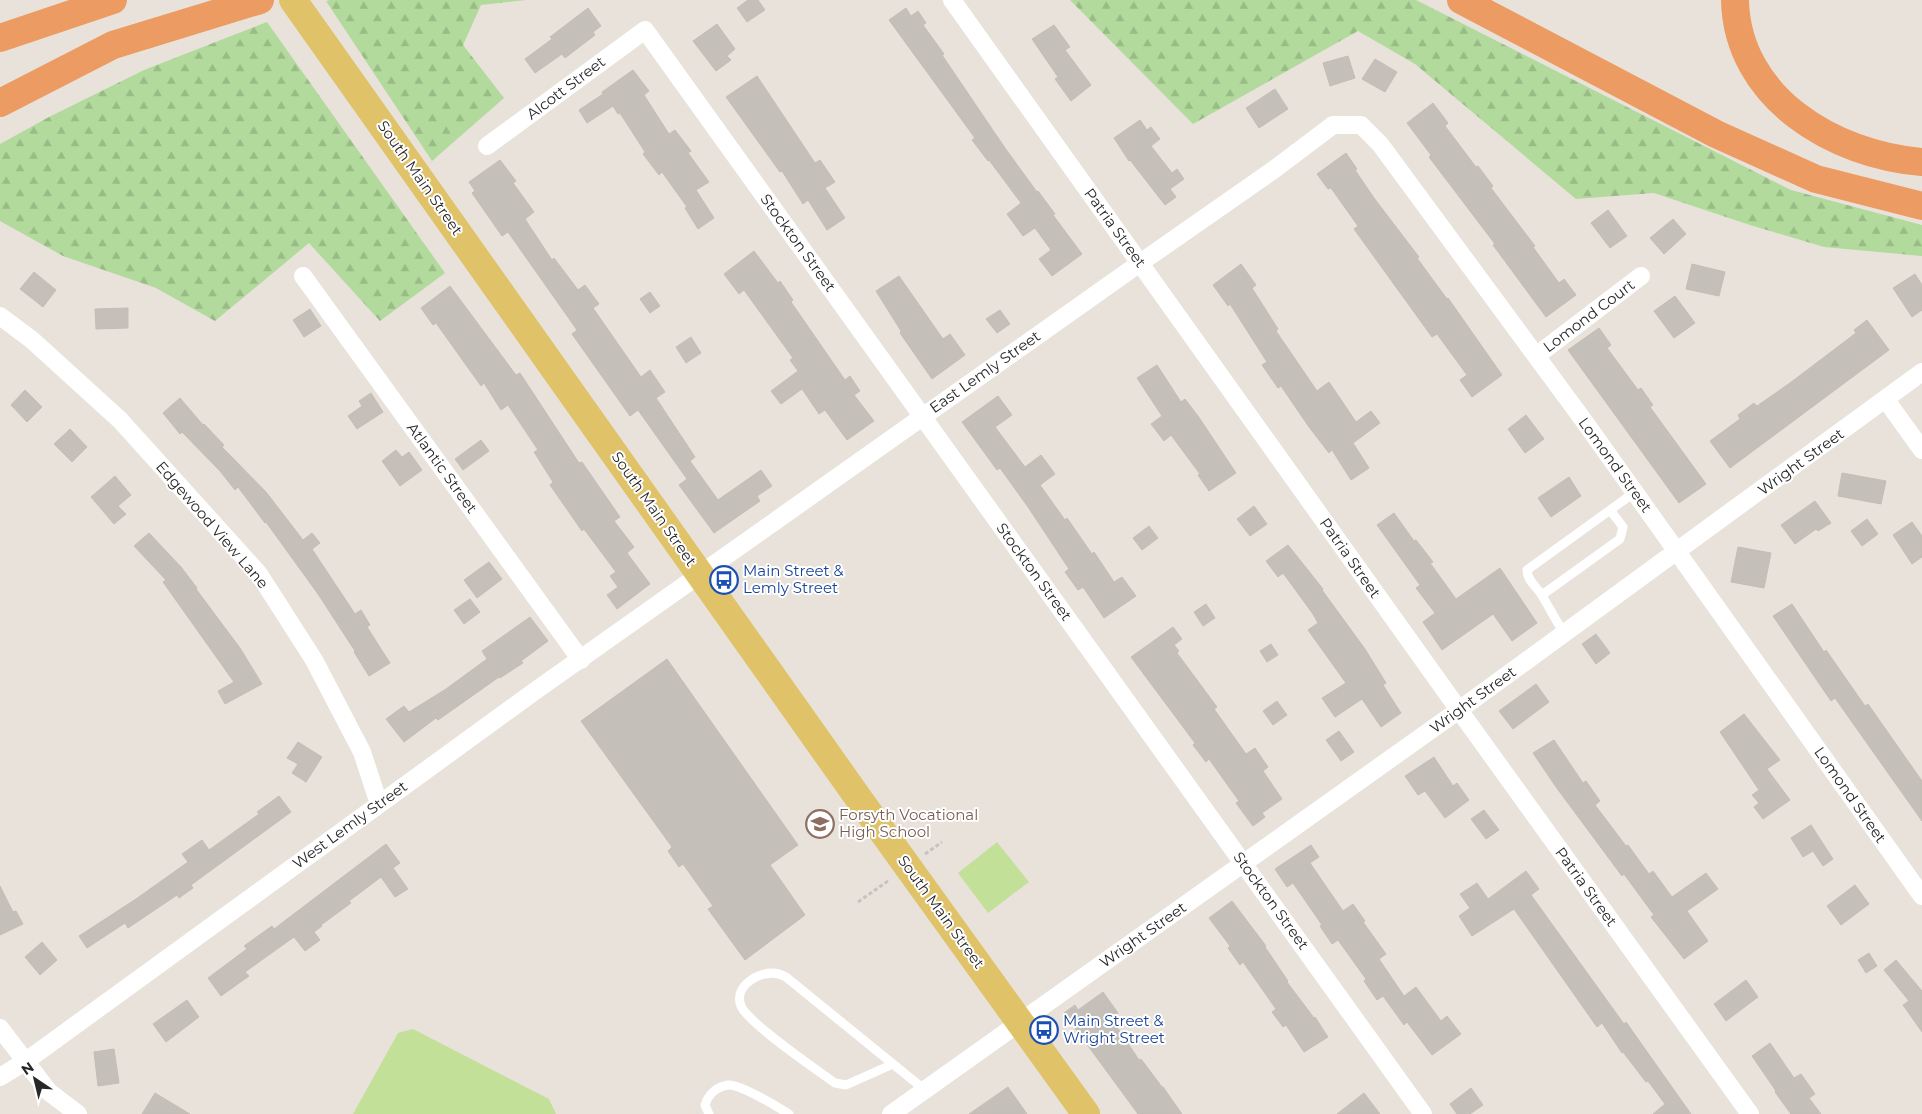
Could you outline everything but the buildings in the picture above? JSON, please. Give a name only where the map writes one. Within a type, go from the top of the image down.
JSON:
[{"type":"highway","points":[[0,38],[112,0]]},
{"type":"highway","points":[[0,103],[114,44],[260,0]]},
{"type":"highway","points":[[1461,0],[1716,134],[1816,179],[1922,206]]},
{"type":"highway","points":[[1735,0],[1738,28],[1748,56],[1758,75],[1771,93],[1786,108],[1804,122],[1857,148],[1884,157],[1922,162]]},
{"type":"highway","points":[[0,52],[84,11]]},
{"type":"main road","name":"South Main Street","points":[[293,0],[1086,1114]]},
{"type":"street","name":"Patria Street","points":[[952,0],[1750,1114]]},
{"type":"street","name":"Alcott Street","points":[[488,146],[645,30]]},
{"type":"street","name":"Stockton Street","points":[[645,30],[1424,1114]]},
{"type":"street","name":"Lomond Street","points":[[1272,171],[1333,125],[1360,125],[1380,144],[1635,492],[1922,896]]},
{"type":"street","name":"East Lemly Street","points":[[701,575],[922,416],[1272,171]]},
{"type":"street","name":"Atlantic Street","points":[[303,276],[581,660]]},
{"type":"street","name":"Lomond Court","points":[[1536,356],[1641,276]]},
{"type":"street","name":"Edgewood View Lane","points":[[0,316],[32,340],[120,420],[259,574],[318,668],[362,752],[379,804]]},
{"type":"street","name":"Wright Street","points":[[891,1114],[1459,710],[1922,372]]},
{"type":"street","points":[[1886,400],[1922,450]]},
{"type":"street","name":"West Lemly Street","points":[[0,1077],[26,1061],[379,804],[701,575]]},
{"type":"street","points":[[0,1028],[49,1092],[78,1114]]},
{"type":"lane","points":[[1564,633],[1548,610],[1542,596],[1527,576],[1527,570],[1635,492]]},
{"type":"lane","points":[[1542,596],[1620,540],[1623,527],[1610,510]]},
{"type":"lane","points":[[893,1064],[846,1085],[835,1084],[752,1020],[741,1006],[739,998],[741,990],[747,982],[757,976],[777,972],[786,977],[925,1090]]},
{"type":"lane","points":[[709,1114],[705,1105],[707,1097],[714,1091],[728,1085],[748,1091],[789,1114]]},
{"type":"path","points":[[925,854],[942,842]]},
{"type":"path","points":[[858,902],[888,881]]},
{"type":"green space","points":[[526,0],[481,5],[463,45],[504,98],[432,161],[326,1]]},
{"type":"green space","points":[[1070,0],[1416,0],[1791,190],[1922,225],[1922,256],[1824,247],[1654,193],[1576,199],[1415,64],[1358,31],[1193,124]]},
{"type":"green space","points":[[267,22],[445,273],[380,321],[309,243],[215,321],[156,288],[63,256],[0,221],[0,144],[49,117],[144,70]]},
{"type":"green space","points":[[997,842],[1029,882],[988,913],[958,873]]},
{"type":"green space","points":[[413,1029],[549,1099],[556,1114],[353,1114],[398,1033]]},
{"type":"place","name":"Main Street & Lemly Street","points":[[724,580]]},
{"type":"place","name":"Forsyth Vocational High School","points":[[820,824]]},
{"type":"place","name":"Main Street & Wright Street","points":[[1044,1030]]}]
